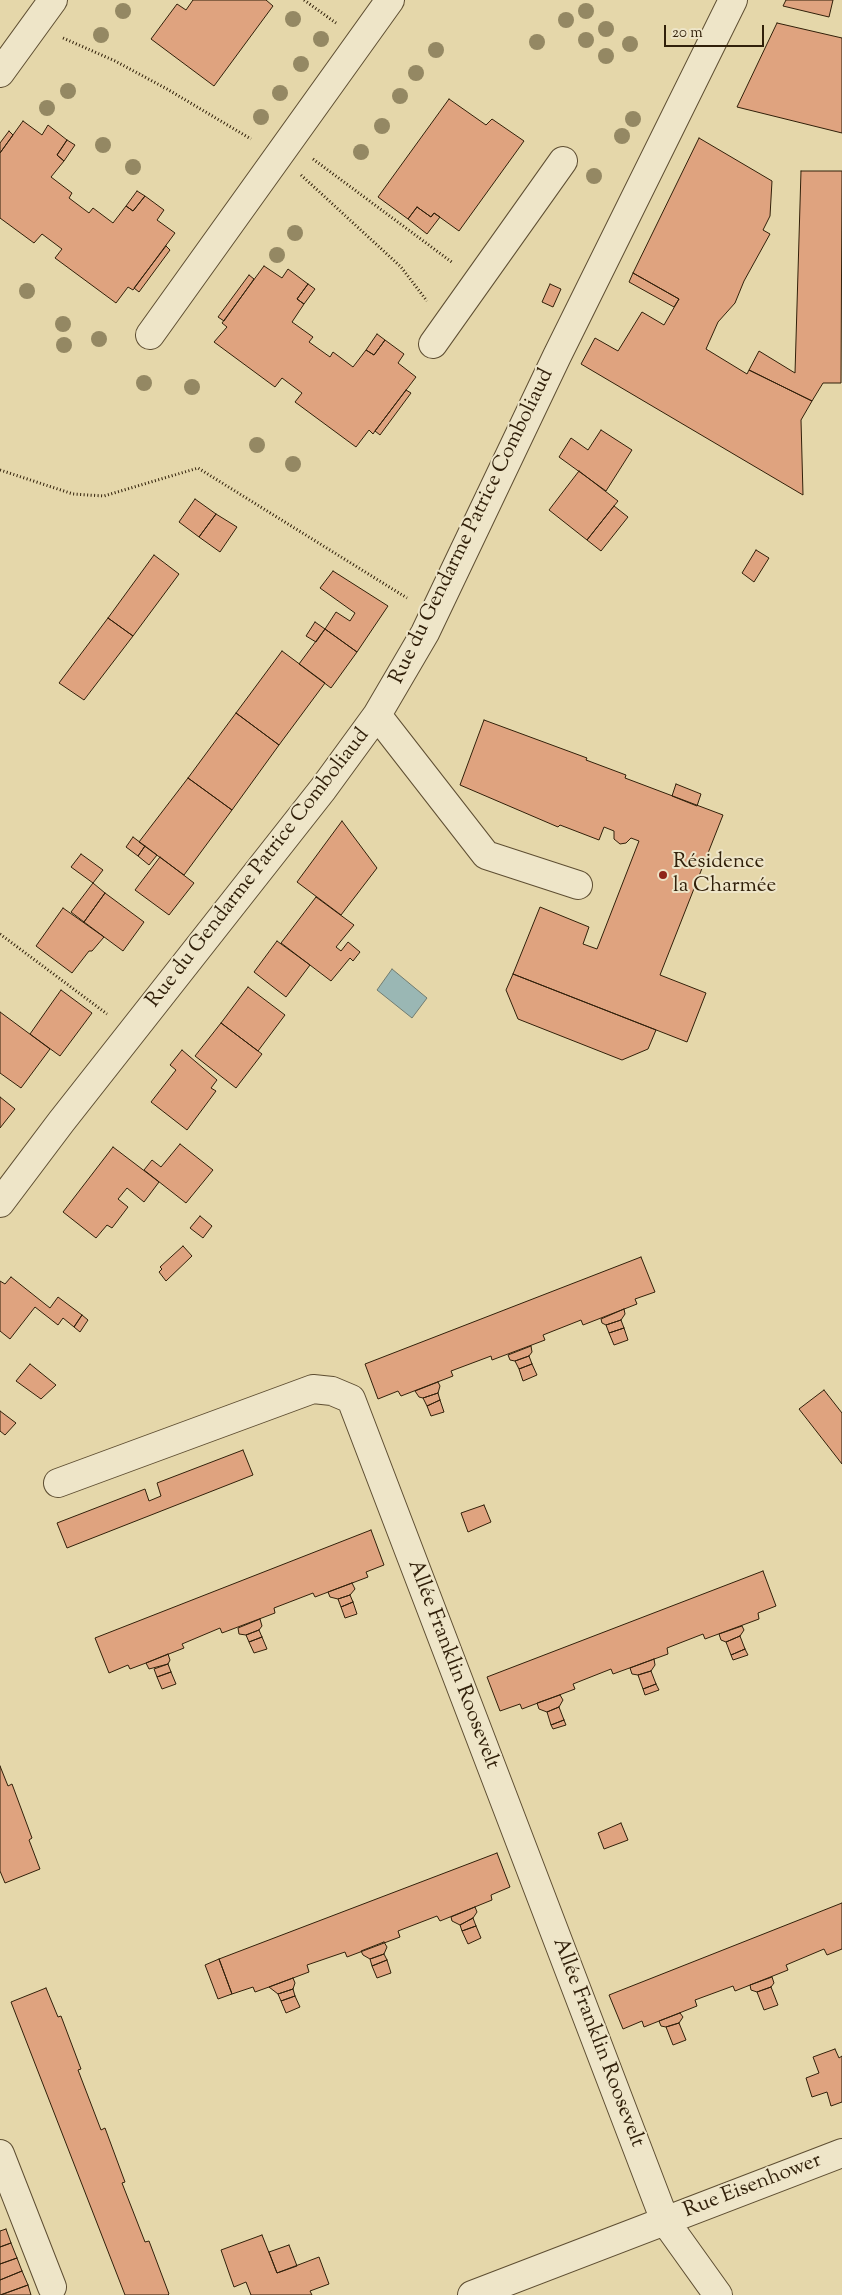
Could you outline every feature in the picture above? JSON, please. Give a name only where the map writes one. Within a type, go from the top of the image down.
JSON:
[{"type":"street","points":[[0,73],[53,0]]},
{"type":"street","points":[[150,335],[390,0]]},
{"type":"street","name":"Rue du Gendarme Patrice Comboliaud","points":[[0,1203],[323,789],[378,715],[434,614],[557,356],[733,0]]},
{"type":"street","points":[[439,334],[562,161]]},
{"type":"street","points":[[378,715],[486,855],[578,885]]},
{"type":"street","name":"Allée Franklin Roosevelt","points":[[58,1483],[314,1389],[332,1391],[351,1399],[665,2221]]},
{"type":"street","name":"Rue Eisenhower","points":[[472,2295],[842,2153]]},
{"type":"street","points":[[0,2154],[52,2287]]},
{"type":"street","name":"Rue Eisenhower","points":[[665,2221],[718,2295]]},
{"type":"path","points":[[304,0],[361,40]]},
{"type":"path","points":[[35,26],[115,61],[228,124],[283,149],[477,281]]},
{"type":"path","points":[[283,149],[332,202],[401,267],[439,334]]},
{"type":"path","points":[[0,470],[73,494],[104,496],[198,468],[434,614]]},
{"type":"path","points":[[0,934],[131,1033]]},
{"type":"water","points":[[392,969],[427,998],[412,1018],[377,990]]},
{"type":"building","points":[[193,0],[266,0],[273,6],[214,86],[151,39],[177,4],[186,10]]},
{"type":"building","points":[[786,0],[833,0],[829,17],[783,6]]},
{"type":"building","points":[[777,23],[842,38],[842,133],[737,107]]},
{"type":"building","points":[[449,99],[486,125],[492,119],[524,141],[459,231],[434,213],[431,217],[417,207],[408,219],[378,197]]},
{"type":"building","points":[[23,121],[42,135],[48,125],[67,140],[57,155],[64,161],[51,177],[72,193],[69,198],[89,213],[93,208],[113,223],[126,206],[133,211],[145,196],[164,210],[157,220],[175,233],[133,290],[128,287],[116,303],[55,258],[62,249],[42,234],[34,243],[0,218],[0,153]]},
{"type":"building","points":[[9,131],[13,135],[0,153],[0,143]]},
{"type":"building","points":[[699,138],[772,181],[770,216],[763,230],[770,234],[744,281],[735,303],[718,322],[706,349],[747,374],[749,370],[812,401],[801,420],[803,495],[581,364],[595,338],[618,351],[642,312],[664,325],[679,299],[633,273]]},
{"type":"building","points":[[67,140],[75,145],[64,161],[57,155]]},
{"type":"building","points":[[801,171],[842,171],[841,383],[823,383],[812,401],[749,370],[759,351],[795,373]]},
{"type":"building","points":[[137,191],[145,196],[133,211],[126,206]]},
{"type":"building","points":[[417,207],[431,217],[434,213],[440,217],[427,234],[408,219]]},
{"type":"building","points":[[166,246],[170,250],[139,292],[134,288]]},
{"type":"building","points":[[264,266],[282,278],[288,269],[308,284],[297,299],[304,304],[292,322],[313,337],[309,342],[330,357],[333,352],[353,367],[366,350],[374,355],[385,340],[404,354],[398,363],[416,377],[373,434],[369,430],[356,447],[295,402],[302,393],[282,378],[275,387],[214,342],[227,327],[222,323]]},
{"type":"building","points":[[633,273],[679,299],[674,307],[629,282]]},
{"type":"building","points":[[249,275],[254,279],[224,321],[218,317]]},
{"type":"building","points":[[308,284],[315,289],[304,304],[297,299]]},
{"type":"building","points":[[550,284],[561,289],[553,307],[542,302]]},
{"type":"building","points":[[377,334],[385,340],[374,355],[366,350]]},
{"type":"building","points":[[406,390],[411,393],[380,435],[375,431]]},
{"type":"building","points":[[601,430],[632,450],[606,491],[559,457],[571,438],[588,450]]},
{"type":"building","points":[[579,471],[618,501],[587,540],[549,510]]},
{"type":"building","points":[[195,499],[216,514],[199,537],[179,522]]},
{"type":"building","points":[[614,506],[628,517],[601,551],[587,540]]},
{"type":"building","points":[[216,514],[237,527],[220,552],[199,537]]},
{"type":"building","points":[[756,550],[769,558],[754,582],[742,573]]},
{"type":"building","points":[[154,555],[179,574],[133,636],[108,618]]},
{"type":"building","points":[[333,571],[388,606],[357,652],[325,629],[336,612],[350,621],[355,613],[320,588]]},
{"type":"building","points":[[108,618],[133,636],[84,700],[59,683]]},
{"type":"building","points":[[315,622],[325,629],[316,642],[306,636]]},
{"type":"building","points":[[325,629],[357,652],[331,688],[299,664]]},
{"type":"building","points":[[282,651],[325,683],[279,745],[236,713]]},
{"type":"building","points":[[236,713],[279,745],[232,810],[188,778]]},
{"type":"building","name":"Résidence la Charmée","points":[[484,720],[587,758],[586,760],[626,775],[625,778],[723,815],[660,975],[706,993],[687,1042],[513,974],[540,907],[589,927],[583,944],[597,949],[639,841],[631,838],[626,843],[620,844],[614,839],[614,831],[604,827],[599,840],[560,825],[558,827],[460,785]]},
{"type":"building","points":[[188,778],[232,810],[184,875],[139,842]]},
{"type":"building","points":[[676,784],[701,794],[697,806],[672,796]]},
{"type":"building","points":[[342,821],[377,868],[341,915],[297,882]]},
{"type":"building","points":[[133,837],[145,846],[138,856],[126,847]]},
{"type":"building","points":[[145,846],[157,855],[149,865],[138,856]]},
{"type":"building","points":[[81,854],[103,870],[93,883],[71,867]]},
{"type":"building","points":[[160,857],[194,883],[169,915],[135,890]]},
{"type":"building","points":[[93,883],[105,893],[84,922],[71,912]]},
{"type":"building","points":[[105,893],[144,922],[123,951],[84,922]]},
{"type":"building","points":[[316,897],[354,925],[336,947],[341,951],[348,942],[360,952],[353,961],[350,958],[331,981],[281,943]]},
{"type":"building","points":[[63,908],[104,937],[92,951],[89,951],[72,973],[36,946]]},
{"type":"building","points":[[277,941],[310,965],[286,997],[254,972]]},
{"type":"building","points":[[513,974],[656,1030],[648,1049],[622,1060],[518,1019],[506,990]]},
{"type":"building","points":[[248,987],[285,1015],[258,1051],[221,1023]]},
{"type":"building","points":[[61,990],[92,1013],[60,1056],[30,1034]]},
{"type":"building","points":[[0,1012],[50,1049],[21,1088],[0,1073]]},
{"type":"building","points":[[221,1023],[262,1054],[236,1088],[195,1056]]},
{"type":"building","points":[[182,1050],[217,1080],[211,1088],[216,1091],[187,1130],[151,1102],[176,1070],[170,1065]]},
{"type":"building","points":[[0,1097],[15,1109],[0,1128]]},
{"type":"building","points":[[180,1144],[213,1170],[186,1203],[144,1170],[152,1160],[161,1167]]},
{"type":"building","points":[[113,1147],[159,1182],[144,1202],[127,1188],[118,1199],[128,1207],[112,1228],[107,1225],[96,1238],[63,1212]]},
{"type":"building","points":[[200,1216],[212,1226],[203,1238],[190,1228]]},
{"type":"building","points":[[183,1246],[192,1256],[166,1281],[159,1272],[162,1269],[160,1267]]},
{"type":"building","points":[[641,1257],[655,1292],[635,1299],[637,1304],[583,1325],[581,1320],[543,1335],[545,1340],[492,1360],[491,1356],[451,1371],[453,1376],[401,1396],[398,1391],[378,1399],[365,1364]]},
{"type":"building","points":[[11,1277],[50,1308],[58,1297],[82,1315],[74,1327],[63,1318],[58,1325],[35,1307],[10,1339],[0,1331],[0,1281],[5,1284]]},
{"type":"building","points":[[624,1309],[625,1314],[621,1320],[606,1325],[602,1323],[601,1319]]},
{"type":"building","points":[[82,1315],[88,1320],[80,1332],[74,1327]]},
{"type":"building","points":[[621,1320],[624,1328],[609,1333],[606,1325]]},
{"type":"building","points":[[624,1328],[628,1340],[614,1345],[609,1333]]},
{"type":"building","points":[[531,1346],[532,1352],[529,1356],[515,1361],[510,1360],[508,1355]]},
{"type":"building","points":[[529,1356],[532,1364],[519,1369],[515,1361]]},
{"type":"building","points":[[30,1364],[56,1385],[41,1399],[16,1381]]},
{"type":"building","points":[[532,1364],[537,1375],[523,1381],[519,1369]]},
{"type":"building","points":[[438,1382],[440,1386],[438,1393],[423,1398],[419,1397],[415,1391]]},
{"type":"building","points":[[824,1390],[842,1413],[842,1464],[799,1409]]},
{"type":"building","points":[[438,1393],[440,1400],[427,1406],[423,1398]]},
{"type":"building","points":[[440,1400],[444,1412],[431,1416],[427,1406]]},
{"type":"building","points":[[0,1411],[16,1423],[5,1435],[0,1431]]},
{"type":"building","points":[[243,1450],[253,1475],[67,1548],[57,1523],[145,1489],[149,1501],[161,1496],[157,1483]]},
{"type":"building","points":[[484,1505],[491,1522],[468,1532],[461,1513]]},
{"type":"building","points":[[371,1530],[384,1565],[366,1572],[368,1577],[315,1597],[313,1593],[274,1608],[275,1613],[222,1633],[220,1628],[182,1644],[184,1648],[130,1669],[128,1665],[109,1673],[95,1638]]},
{"type":"building","points":[[763,1571],[776,1606],[758,1613],[759,1619],[705,1639],[703,1634],[667,1648],[668,1654],[613,1674],[611,1669],[573,1684],[575,1689],[522,1709],[520,1704],[500,1711],[487,1677]]},
{"type":"building","points":[[352,1583],[355,1589],[350,1595],[338,1599],[330,1597],[328,1592]]},
{"type":"building","points":[[350,1595],[353,1602],[341,1607],[338,1599]]},
{"type":"building","points":[[353,1602],[357,1614],[345,1618],[341,1607]]},
{"type":"building","points":[[260,1619],[262,1626],[259,1630],[246,1635],[239,1634],[238,1628]]},
{"type":"building","points":[[742,1626],[744,1630],[740,1636],[726,1642],[721,1640],[719,1634]]},
{"type":"building","points":[[259,1630],[262,1637],[249,1642],[246,1635]]},
{"type":"building","points":[[740,1636],[745,1649],[731,1655],[726,1642]]},
{"type":"building","points":[[262,1637],[267,1649],[254,1653],[249,1642]]},
{"type":"building","points":[[745,1649],[748,1655],[733,1660],[731,1655]]},
{"type":"building","points":[[168,1654],[170,1660],[168,1664],[149,1669],[146,1663]]},
{"type":"building","points":[[654,1659],[655,1665],[651,1671],[638,1675],[632,1674],[630,1668]]},
{"type":"building","points":[[168,1664],[171,1672],[157,1677],[154,1669]]},
{"type":"building","points":[[651,1671],[656,1684],[643,1689],[638,1675]]},
{"type":"building","points":[[171,1672],[176,1684],[162,1689],[157,1677]]},
{"type":"building","points":[[656,1684],[659,1690],[645,1695],[643,1689]]},
{"type":"building","points":[[560,1695],[563,1700],[559,1707],[547,1712],[539,1709],[537,1703]]},
{"type":"building","points":[[559,1707],[564,1720],[551,1725],[547,1712]]},
{"type":"building","points":[[564,1720],[566,1725],[553,1729],[551,1725]]},
{"type":"building","points":[[0,1766],[8,1786],[12,1784],[32,1838],[29,1840],[40,1869],[5,1883],[0,1871]]},
{"type":"building","points":[[621,1823],[628,1840],[604,1849],[598,1833]]},
{"type":"building","points":[[497,1853],[510,1887],[491,1895],[492,1900],[440,1921],[437,1916],[398,1931],[400,1937],[347,1957],[345,1952],[307,1965],[309,1972],[269,1987],[255,1992],[253,1987],[232,1994],[219,1959]]},
{"type":"building","points":[[842,1903],[842,1949],[827,1955],[824,1949],[786,1965],[788,1970],[735,1991],[733,1986],[695,2000],[697,2006],[644,2027],[642,2021],[623,2029],[609,1995]]},
{"type":"building","points":[[475,1907],[477,1912],[473,1918],[460,1925],[452,1921],[451,1917]]},
{"type":"building","points":[[473,1918],[476,1926],[462,1931],[460,1925]]},
{"type":"building","points":[[476,1926],[481,1938],[468,1944],[462,1931]]},
{"type":"building","points":[[384,1942],[387,1947],[384,1954],[370,1959],[363,1955],[361,1951]]},
{"type":"building","points":[[384,1954],[387,1960],[372,1966],[370,1959]]},
{"type":"building","points":[[219,1959],[232,1994],[218,1999],[205,1965]]},
{"type":"building","points":[[387,1960],[391,1973],[377,1978],[372,1966]]},
{"type":"building","points":[[772,1977],[774,1983],[771,1987],[757,1992],[751,1990],[750,1985]]},
{"type":"building","points":[[293,1978],[295,1983],[293,1989],[278,1994],[269,1987]]},
{"type":"building","points":[[771,1987],[778,2005],[764,2010],[757,1992]]},
{"type":"building","points":[[46,1988],[58,2017],[61,2016],[81,2069],[78,2070],[101,2130],[105,2128],[125,2182],[122,2183],[145,2242],[149,2241],[168,2295],[125,2295],[11,2002]]},
{"type":"building","points":[[293,1989],[295,1996],[281,2001],[278,1994]]},
{"type":"building","points":[[295,1996],[300,2007],[286,2013],[281,2001]]},
{"type":"building","points":[[680,2013],[683,2017],[679,2023],[666,2027],[661,2026],[659,2021]]},
{"type":"building","points":[[679,2023],[686,2040],[673,2045],[666,2027]]},
{"type":"building","points":[[835,2049],[839,2058],[842,2056],[842,2102],[831,2106],[827,2092],[812,2097],[806,2078],[819,2073],[813,2057]]},
{"type":"building","points":[[6,2229],[11,2243],[0,2247],[0,2231]]},
{"type":"building","points":[[262,2235],[277,2273],[319,2257],[329,2284],[310,2291],[312,2295],[251,2295],[246,2282],[234,2287],[221,2250]]},
{"type":"building","points":[[11,2243],[17,2258],[0,2264],[0,2247]]},
{"type":"building","points":[[289,2245],[297,2266],[277,2273],[269,2252]]},
{"type":"building","points":[[17,2258],[22,2271],[0,2280],[0,2264]]},
{"type":"building","points":[[22,2271],[28,2285],[0,2295],[0,2280]]},
{"type":"building","points":[[28,2285],[31,2295],[1,2295]]},
{"type":"place","name":"Résidence la Charmée","points":[[663,875]]}]
